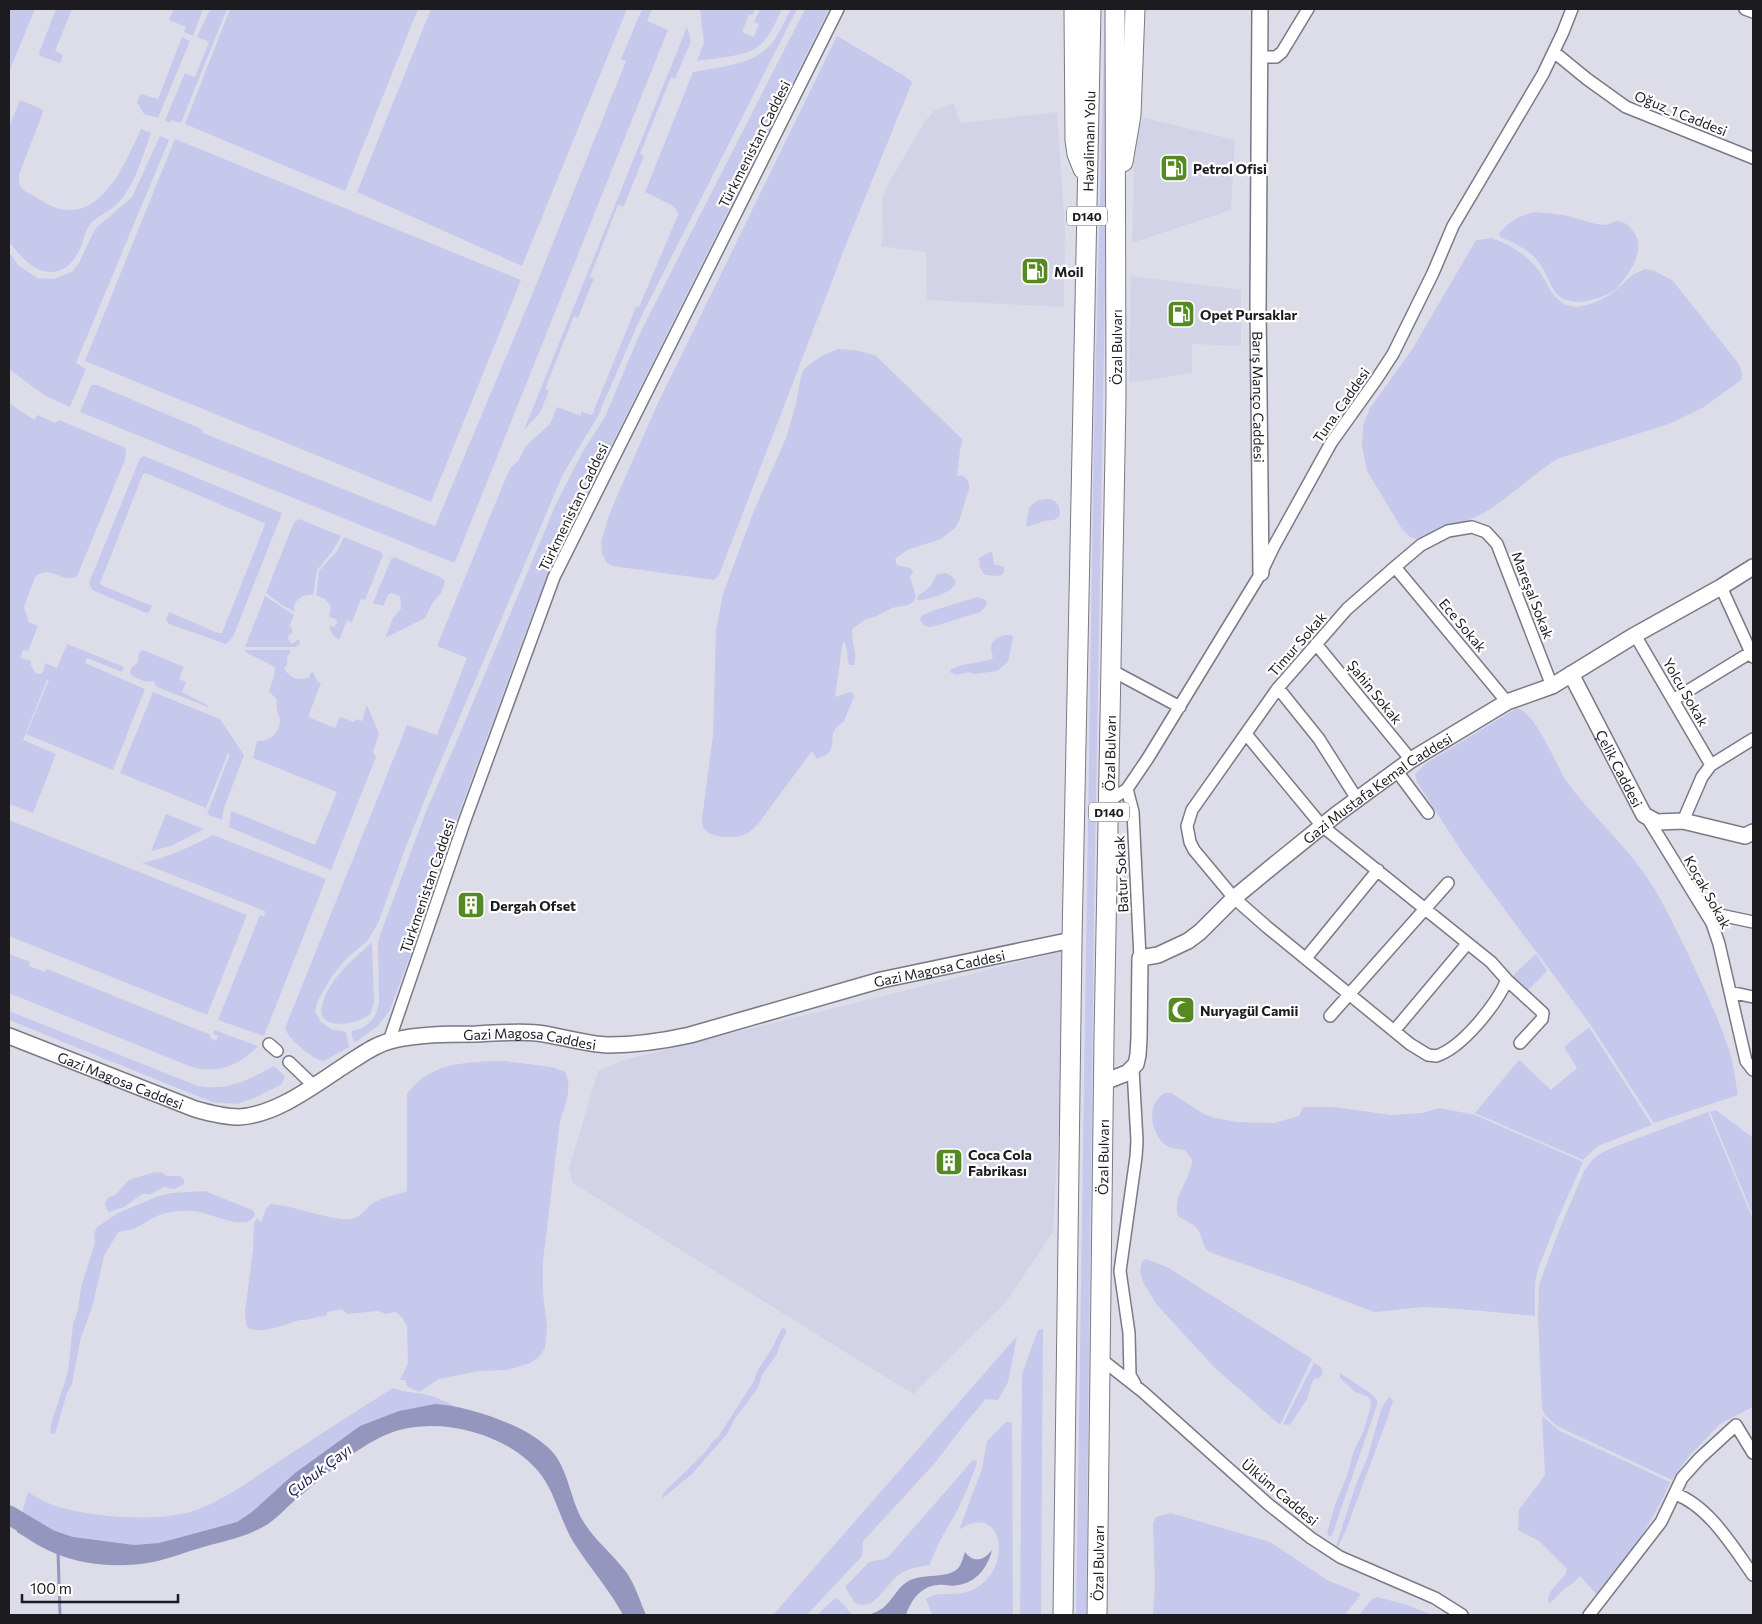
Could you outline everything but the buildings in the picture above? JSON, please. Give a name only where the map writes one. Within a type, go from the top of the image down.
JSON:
[{"type":"highway","points":[[1074,9],[1075,140],[1077,154],[1088,178]]},
{"type":"highway","name":"Havalimanı Yolu","points":[[1072,940],[1091,9]]},
{"type":"highway","name":"Özal Bulvarı","points":[[1096,1615],[1116,399],[1115,9]]},
{"type":"highway","points":[[1115,210],[1129,130],[1135,9]]},
{"type":"highway","name":"D140","points":[[1063,1615],[1072,940]]},
{"type":"street","name":"Türkmenistan Caddesi","points":[[389,1041],[466,820],[559,566],[838,9]]},
{"type":"street","name":"Barış Manço Caddesi","points":[[1260,9],[1258,316],[1261,573]]},
{"type":"street","points":[[1260,57],[1276,57],[1282,52],[1308,9]]},
{"type":"street","name":"Tuna. Caddesi","points":[[1109,801],[1127,789],[1180,706],[1261,573],[1278,538],[1331,443],[1393,354],[1433,273],[1456,219],[1538,82],[1554,52],[1572,9]]},
{"type":"street","points":[[1745,9],[1753,12]]},
{"type":"street","name":"Oğuz_1 Caddesi","points":[[1554,52],[1592,83],[1626,107],[1753,158]]},
{"type":"street","name":"Timur Sokak","points":[[1234,898],[1194,850],[1188,836],[1187,826],[1192,810],[1278,688],[1347,609],[1421,545],[1448,531],[1472,527]]},
{"type":"street","name":"Mareşal Sokak","points":[[1472,527],[1486,532],[1497,544],[1552,686]]},
{"type":"street","name":"Ece Sokak","points":[[1395,567],[1507,702]]},
{"type":"street","name":"Gazi Mustafa Kemal Caddesi","points":[[1140,958],[1158,955],[1188,941],[1200,932],[1234,898],[1322,826],[1411,760],[1507,702],[1552,686],[1636,635],[1721,588],[1753,567]]},
{"type":"street","points":[[1673,700],[1752,653],[1721,588]]},
{"type":"street","name":"Yolcu Sokak","points":[[1636,635],[1711,765]]},
{"type":"street","name":"Şahin Sokak","points":[[1316,644],[1411,760]]},
{"type":"street","points":[[1111,670],[1180,706]]},
{"type":"street","name":"Çelik Caddesi","points":[[1571,674],[1644,815],[1648,819],[1657,822],[1683,821],[1751,836]]},
{"type":"street","points":[[1278,688],[1319,739],[1357,799]]},
{"type":"street","points":[[1246,734],[1322,826],[1497,967],[1506,980],[1543,1013],[1542,1019],[1520,1043]]},
{"type":"street","points":[[1683,821],[1702,777],[1711,765],[1753,739]]},
{"type":"street","points":[[1396,770],[1428,813]]},
{"type":"street","name":"Batur Sokak","points":[[1127,789],[1133,812],[1140,958]]},
{"type":"street","name":"Koçak Sokak","points":[[1648,819],[1706,912],[1719,944],[1746,1061],[1753,1070]]},
{"type":"street","points":[[1306,958],[1378,870]]},
{"type":"street","points":[[1330,1016],[1448,883]]},
{"type":"street","points":[[1234,898],[1349,995],[1410,1044],[1428,1055],[1436,1056],[1444,1053],[1466,1035],[1499,995],[1506,980]]},
{"type":"street","points":[[1706,912],[1753,922]]},
{"type":"street","name":"Gazi Magosa Caddesi","points":[[9,1036],[195,1109],[225,1116],[248,1116],[273,1108],[313,1086],[370,1050],[389,1041],[450,1034],[522,1033],[550,1035],[606,1044],[643,1044],[690,1035],[881,980],[1072,940]]},
{"type":"street","points":[[1394,1031],[1467,944]]},
{"type":"street","points":[[1104,1082],[1132,1069],[1136,1064],[1138,1055],[1140,958]]},
{"type":"street","points":[[1730,992],[1753,997]]},
{"type":"street","points":[[289,1062],[313,1086]]},
{"type":"street","points":[[1132,1069],[1137,1149],[1120,1271],[1129,1333],[1130,1375],[1134,1384]]},
{"type":"street","name":"Ülküm Caddesi","points":[[1101,1359],[1134,1384],[1268,1504],[1311,1538],[1346,1560],[1435,1598],[1462,1615]]},
{"type":"street","points":[[1589,1615],[1661,1522],[1682,1478],[1689,1470],[1736,1425],[1753,1453]]},
{"type":"street","points":[[1675,1494],[1692,1502],[1713,1523],[1753,1575]]},
{"type":"shaded area","points":[[9,9],[35,9],[9,72]]},
{"type":"shaded area","points":[[56,9],[72,9],[55,51],[63,55],[60,63],[40,56],[39,53]]},
{"type":"shaded area","points":[[174,9],[203,9],[193,36],[184,32],[186,27],[169,20]]},
{"type":"shaded area","points":[[210,9],[227,9],[181,123],[171,120],[170,123],[165,120],[185,73],[195,77],[209,42],[197,37]]},
{"type":"shaded area","points":[[230,9],[418,9],[345,191],[185,124]]},
{"type":"shaded area","points":[[431,9],[627,9],[522,266],[357,192]]},
{"type":"shaded area","points":[[642,9],[652,9],[647,21],[668,30],[455,562],[80,412],[90,388],[92,385],[97,385],[202,429],[203,433],[435,526],[532,295],[626,61],[621,59]]},
{"type":"shaded area","points":[[700,9],[755,9],[753,15],[749,14],[742,32],[754,37],[759,24],[754,22],[760,9],[782,9],[766,38],[753,50],[738,55],[697,61],[704,43]]},
{"type":"shaded area","points":[[791,9],[797,9],[639,321],[598,416],[563,474],[429,789],[378,923],[368,940],[345,960],[332,976],[318,1000],[315,1011],[321,1022],[331,1029],[346,1032],[349,1047],[324,1061],[319,1060],[294,1041],[285,1028],[407,725],[437,735],[467,658],[437,646],[507,475],[511,467],[518,461],[526,446],[550,424],[557,407],[581,416],[581,412],[592,415],[636,307],[639,307],[678,215],[673,206],[645,192],[693,72],[736,64],[756,56],[772,43]]},
{"type":"shaded area","points":[[805,9],[829,9],[555,558],[455,824],[422,923],[390,1010],[378,1026],[354,1043],[351,1031],[363,1027],[371,1021],[378,1007],[378,944],[380,935],[425,814],[556,504],[583,451],[605,417],[641,331]]},
{"type":"shaded area","points":[[1105,9],[1110,9],[1094,915],[1086,1615],[1076,1615],[1094,426]]},
{"type":"shaded area","points":[[687,27],[691,41],[675,79],[671,77],[640,154],[644,156],[624,206],[618,205],[590,277],[594,278],[578,318],[574,316],[545,389],[549,390],[540,413],[524,430]]},
{"type":"shaded area","points":[[837,36],[912,82],[847,242],[719,575],[714,580],[613,566],[607,563],[602,554],[601,542],[608,518],[620,489],[658,403]]},
{"type":"shaded area","points":[[182,37],[190,41],[158,118],[144,114],[137,102],[141,94],[158,99]]},
{"type":"shaded area","points":[[20,100],[42,109],[43,112],[19,175],[20,185],[27,192],[58,209],[76,210],[91,204],[104,193],[115,179],[141,129],[151,133],[137,171],[123,197],[116,205],[91,223],[74,260],[68,266],[54,272],[47,272],[32,265],[9,242],[9,127]]},
{"type":"shaded area","points":[[954,103],[959,121],[964,123],[1057,112],[1065,232],[1064,307],[927,300],[926,252],[881,246],[883,236],[882,199],[886,188],[925,121],[934,111]]},
{"type":"shaded area","points":[[1145,118],[1235,140],[1231,210],[1132,243],[1135,130]]},
{"type":"shaded area","points":[[160,136],[169,140],[76,363],[86,369],[70,407],[44,395],[9,369],[9,252],[19,266],[38,278],[53,279],[72,272],[79,263],[95,229],[132,197]]},
{"type":"shaded area","points":[[175,139],[521,280],[431,502],[85,361]]},
{"type":"shaded area","points":[[1535,212],[1564,215],[1596,224],[1607,225],[1616,221],[1623,222],[1630,228],[1638,241],[1637,255],[1630,270],[1618,287],[1611,293],[1582,302],[1564,299],[1558,295],[1550,284],[1541,265],[1532,255],[1520,246],[1500,237],[1499,233],[1512,222],[1524,215]]},
{"type":"shaded area","points":[[1492,238],[1524,255],[1540,273],[1554,296],[1566,305],[1580,306],[1596,302],[1645,269],[1655,271],[1673,281],[1739,364],[1742,373],[1741,380],[1704,407],[1669,424],[1557,459],[1487,511],[1456,526],[1416,539],[1410,537],[1402,529],[1367,471],[1362,446],[1363,426],[1370,408],[1413,348],[1476,240]]},
{"type":"shaded area","points":[[1131,276],[1241,290],[1241,346],[1192,344],[1192,373],[1134,382],[1129,381]]},
{"type":"shaded area","points":[[838,349],[860,351],[876,356],[963,440],[957,476],[961,475],[966,479],[969,489],[955,528],[941,539],[907,550],[895,559],[897,565],[911,568],[913,572],[910,577],[916,596],[913,602],[908,605],[892,608],[875,617],[866,619],[852,629],[854,665],[849,665],[846,646],[843,641],[835,697],[850,692],[853,693],[854,697],[844,721],[833,733],[830,751],[817,759],[812,751],[758,824],[750,831],[737,837],[712,835],[705,830],[702,819],[713,735],[716,630],[723,594],[753,513],[786,438],[804,369],[821,356]]},
{"type":"shaded area","points":[[9,403],[34,420],[38,415],[55,423],[59,420],[124,447],[126,450],[125,460],[77,576],[67,578],[46,572],[35,577],[24,607],[29,622],[38,626],[28,651],[23,650],[20,658],[31,661],[35,673],[41,674],[45,663],[57,668],[67,644],[124,667],[122,672],[87,658],[85,663],[145,689],[113,770],[26,734],[49,680],[47,680],[23,740],[56,754],[33,813],[9,804]]},
{"type":"shaded area","points":[[144,456],[282,513],[233,637],[226,644],[169,624],[166,620],[169,612],[222,633],[265,525],[146,473],[143,474],[100,583],[152,606],[149,612],[146,613],[92,590],[89,583],[140,458]]},
{"type":"shaded area","points":[[1051,499],[1058,504],[1059,517],[1026,527],[1029,507],[1037,501]]},
{"type":"shaded area","points":[[299,519],[341,536],[332,552],[317,570],[313,595],[304,596],[299,599],[294,606],[295,612],[266,593],[294,522]]},
{"type":"shaded area","points":[[344,537],[381,552],[383,555],[365,600],[361,599],[352,622],[347,620],[339,640],[332,634],[329,626],[334,627],[337,623],[336,619],[329,617],[331,606],[325,599],[316,595],[319,571],[337,551]]},
{"type":"shaded area","points":[[992,551],[994,564],[1004,567],[1004,573],[1000,576],[985,575],[980,568],[979,558]]},
{"type":"shaded area","points":[[394,557],[438,576],[445,581],[441,593],[433,602],[425,618],[385,638],[393,618],[401,609],[400,596],[391,593],[388,595],[383,606],[373,603],[391,559]]},
{"type":"shaded area","points":[[946,573],[953,578],[955,583],[953,587],[932,598],[917,599],[918,596],[931,586],[937,574]]},
{"type":"shaded area","points":[[265,596],[294,615],[290,625],[293,632],[289,635],[288,639],[292,644],[299,639],[300,644],[296,647],[245,647]]},
{"type":"shaded area","points":[[977,597],[987,602],[986,607],[980,612],[930,627],[923,625],[920,619],[923,615],[932,611]]},
{"type":"shaded area","points":[[1011,635],[1013,638],[1008,662],[997,671],[975,674],[968,672],[957,675],[951,673],[950,670],[960,666],[992,659],[991,645],[997,638]]},
{"type":"shaded area","points":[[143,650],[184,667],[179,679],[186,682],[182,692],[209,706],[157,687],[153,681],[146,682],[132,676],[130,673],[131,668],[138,662],[139,653]]},
{"type":"shaded area","points":[[245,650],[291,650],[287,658],[287,665],[284,668],[286,672],[292,677],[302,679],[310,677],[310,674],[313,672],[317,681],[321,683],[308,717],[335,728],[340,717],[354,722],[356,719],[362,721],[367,705],[379,734],[373,752],[376,757],[331,870],[229,827],[231,811],[315,845],[337,792],[253,758],[257,741],[266,740],[273,736],[278,730],[280,719],[277,700],[269,691],[275,667],[247,653]]},
{"type":"shaded area","points":[[153,692],[220,719],[244,755],[224,808],[222,820],[207,814],[230,754],[228,753],[206,808],[120,773]]},
{"type":"shaded area","points":[[1517,708],[1524,712],[1538,728],[1565,779],[1632,857],[1660,899],[1710,1000],[1720,1025],[1731,1055],[1738,1095],[1654,1123],[1590,1024],[1464,855],[1417,782],[1415,774],[1425,764]]},
{"type":"shaded area","points":[[166,814],[204,829],[171,846],[151,851]]},
{"type":"shaded area","points":[[9,820],[247,915],[207,1015],[9,936]]},
{"type":"shaded area","points":[[213,835],[326,879],[264,1036],[218,1020],[260,915],[264,917],[265,911],[142,863],[178,852]]},
{"type":"shaded area","points":[[372,942],[374,1002],[370,1014],[364,1018],[346,1023],[337,1024],[329,1022],[321,1012],[327,993],[337,976]]},
{"type":"shaded area","points":[[1068,950],[1053,1232],[1006,1302],[913,1394],[573,1183],[569,1168],[598,1071],[624,1060]]},
{"type":"shaded area","points":[[9,954],[30,962],[29,966],[45,972],[47,969],[211,1035],[210,1038],[216,1041],[218,1036],[213,1034],[214,1030],[258,1046],[243,1059],[227,1067],[199,1069],[189,1066],[9,993]]},
{"type":"shaded area","points":[[1536,954],[1547,971],[1527,991],[1514,979],[1514,974]]},
{"type":"shaded area","points":[[9,1011],[198,1086],[229,1086],[247,1080],[274,1066],[285,1076],[282,1084],[255,1098],[237,1104],[212,1102],[9,1020]]},
{"type":"shaded area","points":[[1589,1027],[1652,1125],[1598,1146],[1583,1160],[1475,1113],[1519,1060],[1551,1090],[1577,1068],[1564,1047]]},
{"type":"shaded area","points":[[505,1061],[552,1067],[565,1072],[568,1084],[567,1096],[560,1121],[543,1261],[543,1293],[547,1327],[545,1348],[539,1357],[530,1363],[507,1370],[480,1371],[439,1379],[419,1392],[407,1386],[405,1380],[400,1380],[408,1363],[407,1327],[403,1318],[396,1312],[386,1314],[378,1311],[347,1314],[342,1309],[327,1312],[327,1315],[300,1320],[267,1330],[248,1328],[245,1312],[253,1249],[254,1222],[258,1218],[261,1223],[265,1211],[270,1204],[335,1218],[351,1219],[360,1215],[374,1203],[407,1191],[407,1094],[416,1083],[439,1069],[464,1063]]},
{"type":"shaded area","points":[[1165,1093],[1171,1093],[1204,1114],[1237,1122],[1274,1123],[1299,1116],[1303,1107],[1334,1107],[1391,1115],[1422,1113],[1439,1108],[1475,1115],[1583,1162],[1538,1269],[1535,1283],[1535,1316],[1423,1307],[1374,1312],[1209,1252],[1196,1228],[1178,1216],[1178,1201],[1189,1174],[1192,1160],[1185,1150],[1171,1148],[1163,1142],[1154,1128],[1152,1112],[1159,1098]]},
{"type":"shaded area","points":[[1716,1110],[1753,1138],[1753,1215],[1710,1112]]},
{"type":"shaded area","points":[[1708,1112],[1753,1219],[1753,1407],[1720,1424],[1689,1456],[1672,1480],[1557,1426],[1545,1415],[1542,1408],[1538,1318],[1539,1285],[1584,1171],[1593,1159],[1614,1147]]},
{"type":"shaded area","points":[[155,1172],[163,1173],[166,1176],[180,1176],[184,1180],[184,1184],[174,1189],[164,1187],[151,1194],[142,1194],[124,1207],[109,1212],[105,1203],[109,1197],[115,1195],[129,1180]]},
{"type":"shaded area","points":[[205,1191],[252,1210],[255,1214],[251,1220],[237,1222],[201,1212],[176,1211],[161,1214],[133,1229],[118,1232],[104,1256],[93,1304],[80,1341],[72,1384],[67,1393],[55,1434],[50,1433],[51,1424],[68,1372],[73,1324],[78,1310],[81,1287],[95,1243],[94,1234],[97,1227],[118,1213],[156,1197],[171,1193]]},
{"type":"shaded area","points":[[1146,1259],[1175,1272],[1312,1359],[1280,1425],[1214,1367],[1157,1305],[1144,1284],[1140,1272],[1142,1261]]},
{"type":"shaded area","points":[[782,1328],[786,1329],[786,1333],[777,1354],[762,1375],[758,1388],[734,1420],[727,1434],[692,1474],[663,1498],[662,1495],[667,1489],[718,1437],[754,1381],[758,1370]]},
{"type":"shaded area","points":[[1043,1329],[1041,1615],[1020,1615],[1022,1374],[1038,1330]]},
{"type":"shaded area","points":[[1017,1336],[1008,1382],[998,1400],[986,1399],[934,1464],[866,1538],[863,1542],[862,1556],[807,1615],[773,1615]]},
{"type":"shaded area","points":[[1314,1363],[1321,1367],[1322,1376],[1314,1379],[1307,1399],[1291,1423],[1289,1425],[1283,1424]]},
{"type":"shaded area","points":[[1340,1373],[1370,1393],[1377,1400],[1377,1405],[1332,1535],[1329,1537],[1327,1533],[1335,1505],[1348,1473],[1353,1453],[1364,1430],[1371,1405],[1369,1397],[1355,1392],[1340,1378]]},
{"type":"shaded area","points":[[393,1388],[435,1397],[463,1411],[399,1414],[247,1519],[224,1529],[134,1549],[68,1542],[22,1513],[28,1492],[47,1503],[59,1507],[110,1516],[167,1516],[199,1509],[233,1492]]},
{"type":"shaded area","points":[[1389,1397],[1393,1400],[1390,1411],[1338,1547],[1336,1546],[1355,1487],[1368,1456],[1380,1413]]},
{"type":"shaded area","points":[[1542,1416],[1560,1431],[1670,1482],[1647,1527],[1598,1596],[1580,1576],[1549,1604],[1549,1594],[1563,1578],[1567,1569],[1539,1541],[1518,1530],[1519,1510],[1545,1475]]},
{"type":"shaded area","points":[[1006,1422],[1012,1422],[1013,1615],[932,1615],[926,1599],[939,1594],[968,1592],[976,1588],[993,1571],[998,1559],[999,1547],[997,1536],[992,1528],[984,1523],[973,1523],[959,1530],[982,1469],[987,1441]]},
{"type":"shaded area","points":[[973,1460],[977,1463],[967,1488],[930,1565],[907,1570],[900,1574],[880,1596],[869,1604],[855,1603],[845,1587],[869,1562],[889,1556]]},
{"type":"shaded area","points":[[1171,1513],[1270,1542],[1329,1581],[1361,1594],[1345,1615],[1153,1615],[1155,1585],[1153,1524],[1156,1517]]},
{"type":"shaded area","points":[[1377,1597],[1404,1604],[1433,1615],[1359,1615],[1371,1600]]},
{"type":"shaded area","points":[[835,1598],[853,1615],[817,1615]]},
{"type":"water","points":[[435,1404],[483,1414],[517,1427],[545,1445],[555,1455],[560,1462],[583,1521],[592,1534],[627,1573],[646,1615],[623,1615],[612,1596],[574,1543],[547,1484],[528,1460],[510,1447],[489,1437],[467,1430],[444,1426],[422,1426],[400,1430],[381,1437],[346,1459],[268,1524],[235,1538],[159,1561],[129,1565],[104,1565],[80,1561],[47,1550],[17,1532],[22,1513],[55,1531],[73,1537],[134,1545],[159,1543],[237,1522],[252,1512],[295,1473],[360,1426],[399,1411]]},
{"type":"water","points":[[992,1550],[988,1562],[976,1578],[955,1586],[938,1585],[927,1588],[917,1595],[906,1615],[869,1615],[883,1608],[907,1582],[920,1577],[943,1575],[955,1571],[960,1565],[965,1552],[971,1558],[979,1559],[989,1554]]},
{"type":"waterway","name":"Çubuk Çayı","points":[[9,1515],[41,1534]]},
{"type":"waterway","points":[[58,1551],[60,1615]]},
{"type":"place","name":"Petrol Ofisi","points":[[1174,168]]},
{"type":"place","name":"Moil","points":[[1035,271]]},
{"type":"place","name":"Opet Pursaklar","points":[[1181,314]]},
{"type":"place","name":"Dergah Ofset","points":[[471,905]]},
{"type":"place","name":"Nuryagül Camii","points":[[1181,1010]]},
{"type":"place","name":"Coca Cola Fabrikası","points":[[949,1162]]}]
